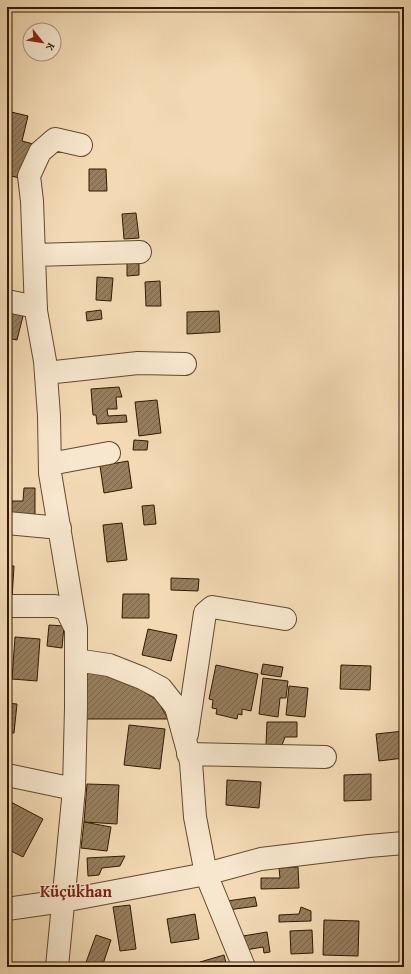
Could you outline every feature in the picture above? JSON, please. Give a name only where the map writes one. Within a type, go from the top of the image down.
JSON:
[{"type":"street","points":[[57,967],[74,789],[76,628],[50,473],[49,416],[46,374],[36,307],[32,200],[29,176],[40,152],[55,139],[81,145]]},
{"type":"street","points":[[34,256],[140,252]]},
{"type":"street","points":[[7,301],[36,307]]},
{"type":"street","points":[[46,374],[138,363],[185,364]]},
{"type":"street","points":[[50,464],[109,453]]},
{"type":"street","points":[[7,523],[60,528]]},
{"type":"street","points":[[7,606],[55,606],[66,609],[76,628]]},
{"type":"street","points":[[187,749],[205,613],[212,607],[285,619]]},
{"type":"street","points":[[76,660],[109,665],[142,678],[161,688],[176,707],[191,762],[195,817],[206,874],[244,967]]},
{"type":"street","points":[[187,749],[325,757]]},
{"type":"street","points":[[7,775],[74,789]]},
{"type":"street","points":[[7,908],[63,901],[206,874],[261,859],[404,843]]},
{"type":"building","points":[[7,111],[28,116],[22,141],[37,145],[28,180],[7,175]]},
{"type":"building","points":[[89,169],[106,169],[107,191],[89,191]]},
{"type":"building","points":[[136,213],[139,238],[124,239],[122,214]]},
{"type":"building","points":[[127,258],[139,258],[139,275],[127,276]]},
{"type":"building","points":[[97,277],[113,278],[111,301],[96,300]]},
{"type":"building","points":[[160,281],[161,306],[146,306],[145,282]]},
{"type":"building","points":[[101,310],[102,319],[87,321],[86,312]]},
{"type":"building","points":[[7,311],[23,316],[17,340],[7,338]]},
{"type":"building","points":[[219,311],[220,332],[187,334],[187,312]]},
{"type":"building","points":[[119,387],[122,397],[116,397],[117,409],[107,409],[108,416],[126,415],[127,422],[97,424],[96,415],[93,415],[91,389]]},
{"type":"building","points":[[157,400],[161,433],[139,436],[135,402]]},
{"type":"building","points":[[134,440],[148,441],[147,450],[133,450]]},
{"type":"building","points":[[128,461],[132,488],[104,493],[100,466]]},
{"type":"building","points":[[24,488],[35,488],[35,516],[10,516],[10,501],[23,501]]},
{"type":"building","points":[[154,505],[156,524],[144,525],[142,506]]},
{"type":"building","points":[[122,523],[127,560],[107,562],[103,525]]},
{"type":"building","points":[[7,566],[14,566],[12,598],[7,598]]},
{"type":"building","points":[[171,578],[199,579],[198,591],[171,590]]},
{"type":"building","points":[[123,594],[149,594],[149,618],[122,618]]},
{"type":"building","points":[[49,625],[64,626],[62,648],[47,646]]},
{"type":"building","points":[[148,629],[177,635],[171,661],[142,655]]},
{"type":"building","points":[[15,637],[40,639],[37,681],[12,679]]},
{"type":"building","points":[[263,664],[283,667],[281,677],[261,674]]},
{"type":"building","points":[[216,665],[258,674],[251,711],[242,709],[242,715],[238,714],[237,719],[216,714],[217,709],[212,708],[213,700],[209,699]]},
{"type":"building","points":[[341,665],[371,666],[370,690],[340,689]]},
{"type":"building","points":[[85,669],[124,679],[157,700],[168,719],[85,719]]},
{"type":"building","points":[[263,678],[288,681],[286,698],[280,698],[278,717],[259,714]]},
{"type":"building","points":[[289,686],[308,688],[305,717],[286,715]]},
{"type":"building","points":[[7,703],[17,704],[14,733],[7,733]]},
{"type":"building","points":[[267,722],[297,722],[297,737],[285,737],[282,745],[266,745]]},
{"type":"building","points":[[129,725],[165,729],[160,769],[124,765]]},
{"type":"building","points":[[404,731],[404,758],[379,761],[376,734]]},
{"type":"building","points":[[371,774],[371,800],[344,801],[344,775]]},
{"type":"building","points":[[227,780],[261,782],[259,808],[226,805]]},
{"type":"building","points":[[87,784],[119,785],[117,824],[84,822]]},
{"type":"building","points":[[7,800],[43,819],[23,857],[7,849]]},
{"type":"building","points":[[84,822],[111,827],[107,851],[81,848]]},
{"type":"building","points":[[125,856],[120,866],[102,868],[99,875],[88,876],[87,858]]},
{"type":"building","points":[[298,867],[299,888],[261,889],[261,878],[280,878],[279,868]]},
{"type":"building","points":[[255,897],[257,906],[228,910],[227,901]]},
{"type":"building","points":[[130,905],[136,949],[120,951],[113,907]]},
{"type":"building","points":[[301,907],[311,911],[311,921],[279,922],[279,915],[299,914]]},
{"type":"building","points":[[195,914],[199,939],[171,943],[167,919]]},
{"type":"building","points":[[324,920],[359,921],[358,956],[323,955]]},
{"type":"building","points":[[312,930],[313,953],[291,954],[290,931]]},
{"type":"building","points":[[267,932],[270,952],[264,953],[263,947],[240,951],[237,937]]},
{"type":"building","points":[[96,935],[111,940],[102,967],[90,967],[85,965]]},
{"type":"building","points":[[224,955],[227,967],[202,967],[200,962]]},
{"type":"building","points":[[138,964],[164,964],[164,967],[138,967]]},
{"type":"district","name":"Küçükhan","points":[[76,891]]}]
